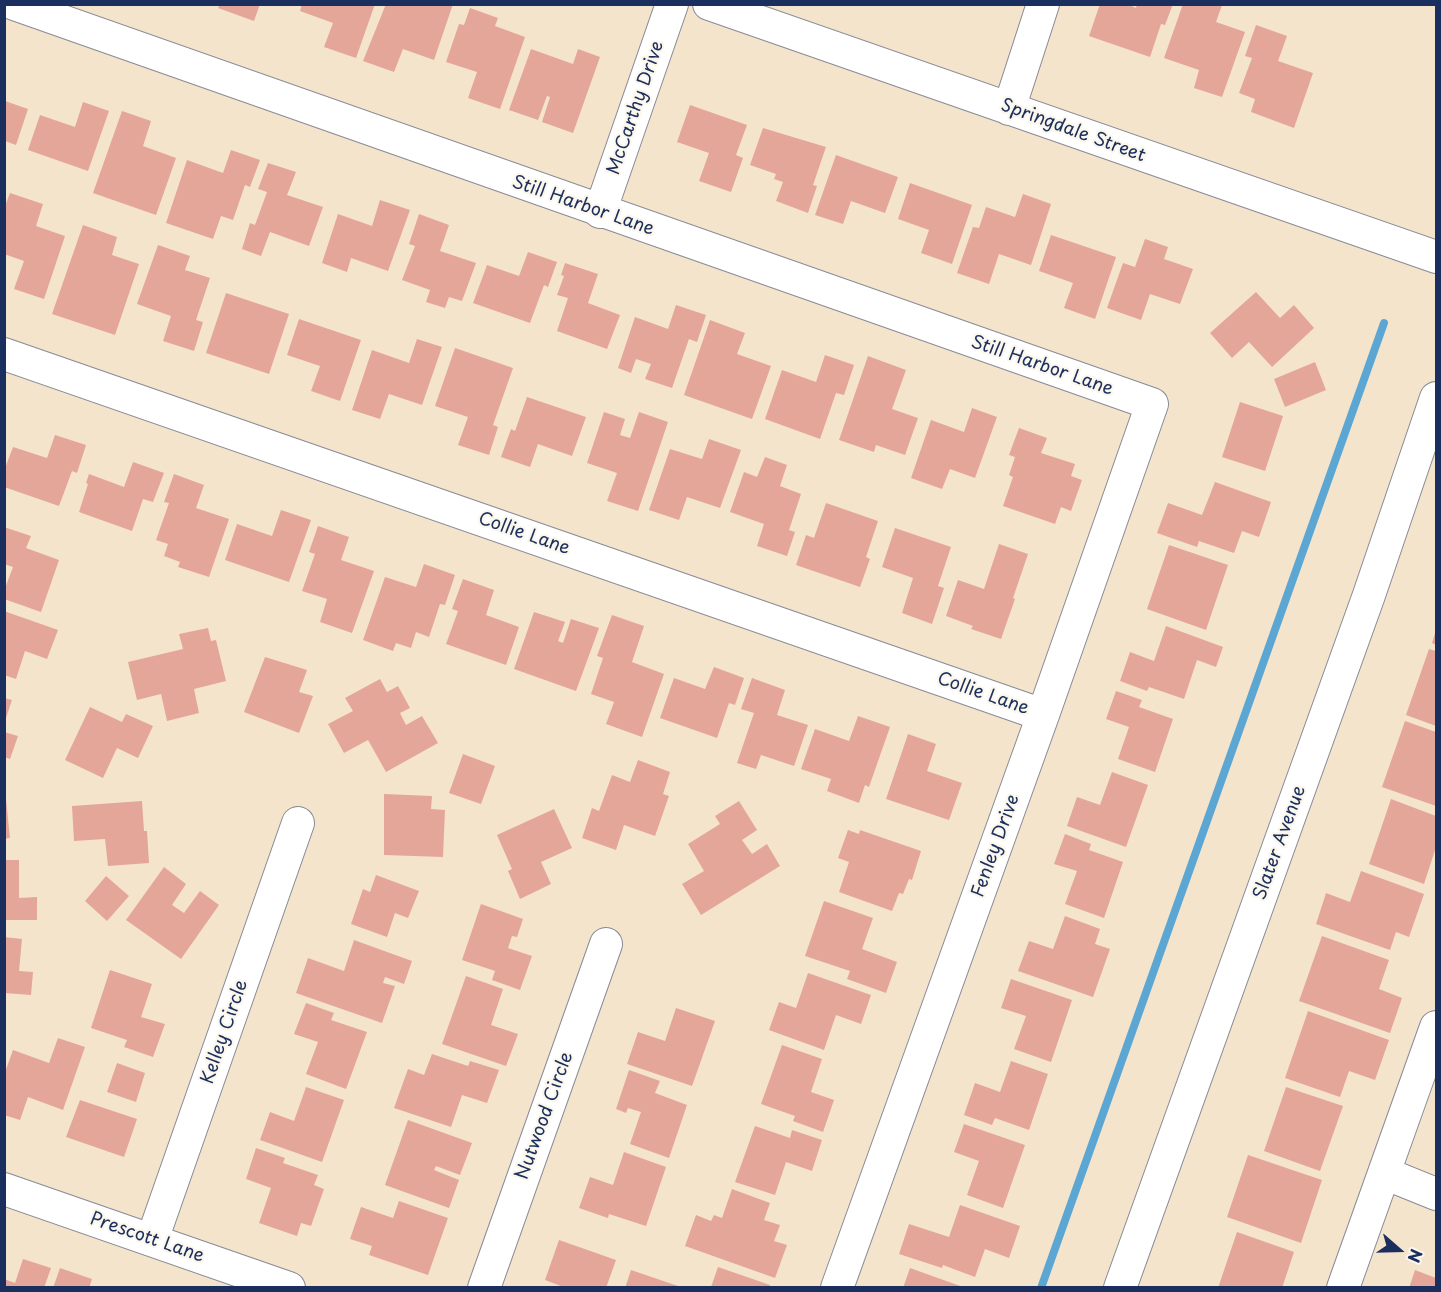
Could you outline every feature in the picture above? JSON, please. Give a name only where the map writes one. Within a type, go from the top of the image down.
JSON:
[{"type":"street","name":"Still Harbor Lane","points":[[14,4],[1152,405]]},
{"type":"street","name":"McCarthy Drive","points":[[600,212],[672,4]]},
{"type":"street","name":"Springdale Street","points":[[710,4],[1437,257]]},
{"type":"street","points":[[1009,109],[1043,4]]},
{"type":"street","name":"Collie Lane","points":[[4,354],[1043,715]]},
{"type":"street","name":"Slater Avenue","points":[[1120,1287],[1365,606],[1437,398]]},
{"type":"street","name":"Fenley Drive","points":[[837,1287],[1152,405]]},
{"type":"street","name":"Kelley Circle","points":[[152,1240],[298,824]]},
{"type":"street","name":"Nutwood Circle","points":[[484,1287],[606,944]]},
{"type":"street","points":[[1343,1287],[1437,1027]]},
{"type":"street","points":[[1384,1173],[1437,1194]]},
{"type":"street","name":"Prescott Lane","points":[[4,1189],[289,1287]]},
{"type":"building","points":[[220,4],[260,4],[254,21],[218,8]]},
{"type":"building","points":[[302,4],[375,4],[356,58],[324,47],[333,23],[300,11]]},
{"type":"building","points":[[386,4],[453,4],[434,60],[403,49],[394,72],[363,61]]},
{"type":"building","points":[[1100,4],[1127,4],[1136,8],[1137,4],[1173,4],[1165,25],[1161,24],[1150,57],[1089,36]]},
{"type":"building","points":[[1183,4],[1222,5],[1216,22],[1245,32],[1222,97],[1194,88],[1199,70],[1164,58]]},
{"type":"building","points":[[470,8],[498,18],[495,26],[525,37],[500,109],[468,98],[477,72],[446,62],[459,24],[464,25]]},
{"type":"building","points":[[1256,25],[1287,36],[1278,61],[1313,73],[1294,128],[1251,112],[1255,99],[1239,93],[1252,58],[1245,56]]},
{"type":"building","points":[[531,49],[573,64],[578,49],[600,57],[573,133],[542,122],[550,97],[547,96],[538,120],[509,110]]},
{"type":"building","points":[[5,101],[28,109],[16,145],[5,141]]},
{"type":"building","points":[[83,102],[109,111],[88,171],[28,150],[40,115],[75,127]]},
{"type":"building","points":[[690,105],[747,125],[736,155],[743,158],[731,192],[699,181],[709,153],[677,142]]},
{"type":"building","points":[[122,111],[151,121],[143,146],[176,158],[156,215],[93,193]]},
{"type":"building","points":[[763,128],[826,147],[813,185],[817,186],[808,213],[776,201],[783,182],[774,179],[776,174],[750,165]]},
{"type":"building","points":[[231,150],[260,160],[250,187],[245,185],[233,220],[221,216],[213,239],[166,223],[187,160],[223,173]]},
{"type":"building","points":[[836,155],[898,177],[885,213],[851,201],[843,224],[815,215]]},
{"type":"building","points":[[268,163],[296,172],[287,195],[323,207],[309,246],[270,232],[261,256],[242,249],[250,223],[255,225],[267,192],[258,189]]},
{"type":"building","points":[[910,183],[972,205],[952,264],[921,253],[929,230],[898,219]]},
{"type":"building","points":[[10,193],[43,204],[36,226],[65,236],[44,299],[14,289],[24,261],[4,254],[4,209]]},
{"type":"building","points":[[1023,194],[1051,204],[1031,265],[999,254],[989,284],[957,273],[973,227],[979,228],[986,207],[1015,217]]},
{"type":"building","points":[[380,200],[410,210],[388,271],[351,258],[347,272],[322,263],[338,214],[372,226]]},
{"type":"building","points":[[419,214],[449,225],[440,251],[476,263],[462,301],[449,297],[445,308],[426,302],[430,290],[402,280],[415,246],[409,244]]},
{"type":"building","points":[[83,225],[117,237],[112,255],[139,264],[115,335],[52,314]]},
{"type":"building","points":[[1051,235],[1116,257],[1095,319],[1064,308],[1073,283],[1039,271]]},
{"type":"building","points":[[1145,239],[1168,247],[1164,259],[1193,269],[1180,304],[1150,294],[1141,320],[1107,308],[1123,263],[1135,267]]},
{"type":"building","points":[[158,245],[190,256],[185,270],[210,278],[196,320],[203,322],[194,351],[163,341],[171,316],[137,304]]},
{"type":"building","points":[[528,252],[557,262],[548,287],[544,285],[530,323],[473,303],[487,265],[519,276]]},
{"type":"building","points":[[565,263],[598,274],[588,303],[620,315],[607,349],[557,331],[568,298],[557,295],[564,276],[561,275]]},
{"type":"building","points":[[1256,292],[1280,318],[1294,305],[1314,328],[1272,367],[1249,342],[1232,358],[1210,333]]},
{"type":"building","points":[[226,293],[289,314],[269,374],[206,353]]},
{"type":"building","points":[[676,305],[706,315],[697,342],[689,339],[672,388],[645,379],[651,364],[636,359],[631,373],[618,368],[635,317],[668,329]]},
{"type":"building","points":[[299,319],[361,340],[340,401],[311,391],[320,366],[287,355]]},
{"type":"building","points":[[710,320],[745,333],[737,354],[771,366],[752,419],[684,395]]},
{"type":"building","points":[[417,339],[442,347],[422,405],[389,394],[380,419],[352,410],[372,350],[409,363]]},
{"type":"building","points":[[455,348],[513,368],[493,425],[498,427],[489,455],[458,445],[468,417],[435,406]]},
{"type":"building","points":[[825,355],[854,365],[844,395],[836,393],[820,439],[765,419],[782,370],[816,382]]},
{"type":"building","points":[[868,356],[906,370],[892,409],[918,418],[905,455],[876,445],[874,452],[839,440]]},
{"type":"building","points":[[1315,362],[1326,390],[1285,407],[1274,379]]},
{"type":"building","points":[[527,397],[586,417],[572,456],[538,444],[530,467],[501,457],[511,429],[515,431]]},
{"type":"building","points":[[1240,402],[1283,416],[1265,471],[1222,457]]},
{"type":"building","points":[[972,408],[997,417],[975,478],[950,469],[942,489],[911,478],[931,420],[964,432]]},
{"type":"building","points":[[604,412],[625,419],[620,435],[630,438],[639,412],[668,422],[638,511],[607,501],[617,473],[587,463]]},
{"type":"building","points":[[1019,428],[1047,438],[1041,453],[1075,464],[1071,476],[1082,480],[1071,511],[1061,507],[1055,524],[1003,506],[1013,477],[1009,475],[1015,457],[1009,455]]},
{"type":"building","points":[[55,435],[86,445],[77,473],[72,471],[59,506],[4,487],[4,471],[13,447],[47,458]]},
{"type":"building","points":[[709,439],[741,450],[720,508],[687,497],[679,520],[649,510],[670,449],[702,459]]},
{"type":"building","points":[[765,457],[787,465],[780,486],[801,494],[789,530],[795,532],[787,556],[757,546],[764,524],[730,512],[744,472],[757,477]]},
{"type":"building","points":[[133,462],[164,473],[153,502],[143,499],[132,531],[79,512],[89,474],[124,487]]},
{"type":"building","points":[[174,474],[204,485],[196,508],[229,519],[209,577],[178,567],[180,562],[164,556],[168,544],[156,540],[169,503],[164,502]]},
{"type":"building","points":[[1215,482],[1271,502],[1259,537],[1242,531],[1234,553],[1199,541],[1197,547],[1157,533],[1168,503],[1202,515]]},
{"type":"building","points":[[826,503],[878,521],[866,557],[870,559],[860,587],[796,565],[806,535],[814,538]]},
{"type":"building","points":[[281,510],[311,520],[289,582],[225,560],[237,524],[272,536]]},
{"type":"building","points":[[318,526],[349,537],[341,560],[374,571],[352,633],[320,622],[327,599],[302,591],[315,554],[309,552]]},
{"type":"building","points":[[4,527],[31,536],[26,548],[59,560],[41,612],[4,599],[4,591],[13,567],[4,564]]},
{"type":"building","points":[[895,528],[951,547],[938,586],[944,588],[932,624],[902,613],[913,578],[882,567]]},
{"type":"building","points":[[999,544],[1028,554],[1001,639],[971,629],[973,626],[946,616],[958,580],[984,589]]},
{"type":"building","points":[[1169,545],[1228,565],[1206,630],[1147,609]]},
{"type":"building","points":[[424,564],[455,575],[445,605],[440,604],[429,637],[416,632],[411,648],[396,643],[393,651],[363,640],[385,577],[416,587]]},
{"type":"building","points":[[463,579],[494,590],[486,615],[519,627],[506,665],[446,644],[458,611],[452,609]]},
{"type":"building","points":[[4,611],[58,630],[47,659],[25,651],[16,679],[4,675]]},
{"type":"building","points":[[534,612],[565,622],[558,641],[563,643],[571,619],[599,628],[576,691],[514,669]]},
{"type":"building","points":[[612,615],[644,626],[632,662],[664,674],[642,737],[606,724],[614,702],[591,694],[603,658],[597,656]]},
{"type":"building","points":[[1166,626],[1223,647],[1216,667],[1197,660],[1184,699],[1149,687],[1147,691],[1120,681],[1130,652],[1154,661]]},
{"type":"building","points":[[208,628],[211,641],[216,640],[226,681],[194,689],[199,713],[167,721],[161,694],[137,700],[128,662],[183,649],[179,634]]},
{"type":"building","points":[[1436,630],[1436,645],[1432,643]]},
{"type":"building","points":[[1429,649],[1436,651],[1436,726],[1406,715]]},
{"type":"building","points":[[265,657],[307,670],[299,692],[313,696],[299,733],[244,712]]},
{"type":"building","points":[[714,667],[744,678],[735,705],[729,703],[717,738],[660,718],[674,678],[705,689]]},
{"type":"building","points":[[752,678],[785,690],[777,715],[808,725],[794,766],[761,755],[756,769],[737,763],[754,713],[741,709]]},
{"type":"building","points":[[380,679],[387,692],[398,686],[410,708],[400,713],[406,725],[422,716],[438,743],[386,772],[368,740],[344,753],[328,724],[353,711],[345,698]]},
{"type":"building","points":[[1116,691],[1142,700],[1139,707],[1173,719],[1155,772],[1118,759],[1129,727],[1106,719]]},
{"type":"building","points":[[4,698],[12,700],[5,721],[4,721]]},
{"type":"building","points":[[90,707],[122,722],[126,714],[153,726],[138,758],[117,748],[103,778],[65,760]]},
{"type":"building","points":[[858,716],[890,727],[869,787],[865,785],[859,803],[827,791],[831,779],[801,769],[815,729],[849,741]]},
{"type":"building","points":[[1405,721],[1436,732],[1436,806],[1382,787]]},
{"type":"building","points":[[4,732],[18,736],[10,759],[4,757]]},
{"type":"building","points":[[908,734],[936,744],[927,771],[962,783],[949,820],[886,799]]},
{"type":"building","points":[[463,754],[495,766],[481,804],[449,793]]},
{"type":"building","points":[[638,760],[670,772],[663,794],[669,796],[655,836],[624,825],[616,850],[582,838],[592,808],[599,811],[612,775],[630,782]]},
{"type":"building","points":[[1112,772],[1148,785],[1126,847],[1067,826],[1077,797],[1100,805]]},
{"type":"building","points":[[384,794],[432,796],[431,809],[445,810],[443,857],[384,855]]},
{"type":"building","points":[[4,799],[6,799],[10,838],[4,839]]},
{"type":"building","points":[[1391,799],[1436,816],[1436,847],[1424,884],[1369,864]]},
{"type":"building","points":[[142,801],[149,863],[108,866],[105,839],[74,841],[72,806]]},
{"type":"building","points":[[739,801],[757,830],[742,840],[752,854],[767,844],[780,866],[701,915],[682,884],[704,871],[688,844],[720,824],[715,816]]},
{"type":"building","points":[[554,809],[572,848],[541,862],[551,884],[520,899],[508,871],[512,869],[497,835]]},
{"type":"building","points":[[848,830],[859,834],[860,830],[921,851],[912,880],[909,879],[903,894],[899,893],[892,911],[839,892],[849,862],[838,858]]},
{"type":"building","points":[[1065,834],[1091,844],[1089,850],[1123,862],[1104,918],[1065,904],[1077,871],[1054,864]]},
{"type":"building","points":[[4,860],[19,860],[19,898],[37,897],[37,920],[4,920]]},
{"type":"building","points":[[164,867],[186,884],[172,905],[184,913],[200,891],[219,905],[181,959],[126,920]]},
{"type":"building","points":[[1361,871],[1424,894],[1409,937],[1396,932],[1390,950],[1316,924],[1326,893],[1350,902]]},
{"type":"building","points":[[376,875],[419,891],[408,918],[395,913],[387,937],[351,924],[363,889],[370,892]]},
{"type":"building","points":[[106,876],[129,896],[107,921],[85,901]]},
{"type":"building","points":[[824,901],[873,918],[862,949],[897,962],[886,993],[847,979],[850,971],[805,956]]},
{"type":"building","points":[[481,904],[523,919],[517,937],[512,936],[508,948],[532,956],[520,990],[492,980],[495,971],[462,960]]},
{"type":"building","points":[[1065,916],[1100,929],[1095,944],[1110,949],[1093,997],[1018,971],[1029,941],[1053,949]]},
{"type":"building","points":[[1322,936],[1389,960],[1379,989],[1402,998],[1390,1033],[1299,1001]]},
{"type":"building","points":[[4,937],[22,939],[19,971],[33,972],[31,995],[4,993]]},
{"type":"building","points":[[354,940],[412,961],[404,984],[385,977],[383,983],[395,986],[382,1023],[296,993],[308,958],[344,971]]},
{"type":"building","points":[[110,970],[152,984],[141,1017],[165,1024],[153,1057],[124,1047],[127,1040],[91,1028]]},
{"type":"building","points":[[808,973],[871,995],[861,1024],[836,1015],[824,1050],[769,1030],[779,1002],[796,1008]]},
{"type":"building","points":[[466,976],[503,989],[491,1025],[518,1034],[506,1066],[442,1044]]},
{"type":"building","points":[[1011,979],[1072,1000],[1051,1062],[1014,1049],[1026,1016],[1001,1008]]},
{"type":"building","points":[[306,1003],[334,1013],[331,1020],[367,1032],[346,1089],[306,1074],[318,1042],[294,1034]]},
{"type":"building","points":[[676,1008],[715,1021],[692,1086],[627,1064],[638,1032],[665,1041]]},
{"type":"building","points":[[1308,1011],[1389,1040],[1375,1080],[1349,1071],[1340,1097],[1285,1078]]},
{"type":"building","points":[[58,1038],[85,1047],[63,1110],[28,1097],[20,1120],[4,1115],[4,1075],[13,1050],[49,1063]]},
{"type":"building","points":[[782,1045],[822,1059],[811,1092],[834,1100],[823,1132],[793,1121],[795,1116],[761,1104]]},
{"type":"building","points":[[432,1054],[468,1066],[470,1061],[499,1070],[487,1103],[462,1095],[451,1127],[394,1108],[408,1069],[424,1075]]},
{"type":"building","points":[[1011,1061],[1048,1074],[1029,1130],[995,1118],[992,1125],[964,1115],[975,1083],[1000,1092]]},
{"type":"building","points":[[117,1063],[145,1073],[136,1102],[107,1092]]},
{"type":"building","points":[[629,1070],[660,1081],[655,1093],[687,1105],[669,1158],[630,1144],[641,1112],[628,1108],[626,1113],[616,1109]]},
{"type":"building","points":[[306,1087],[344,1100],[322,1162],[260,1140],[270,1112],[294,1121]]},
{"type":"building","points":[[1286,1087],[1343,1106],[1320,1171],[1264,1151]]},
{"type":"building","points":[[80,1100],[137,1119],[124,1157],[66,1137]]},
{"type":"building","points":[[408,1120],[472,1143],[460,1175],[436,1166],[434,1170],[459,1180],[449,1208],[385,1185]]},
{"type":"building","points":[[964,1124],[1025,1145],[1003,1208],[967,1195],[979,1161],[954,1152]]},
{"type":"building","points":[[755,1126],[790,1138],[792,1130],[822,1140],[812,1171],[786,1162],[775,1195],[735,1182]]},
{"type":"building","points":[[256,1148],[285,1158],[283,1163],[318,1175],[314,1185],[324,1189],[311,1226],[301,1223],[297,1236],[259,1223],[271,1188],[246,1179]]},
{"type":"building","points":[[624,1152],[666,1167],[646,1226],[609,1214],[608,1218],[579,1208],[590,1177],[613,1185]]},
{"type":"building","points":[[1248,1155],[1322,1180],[1301,1243],[1227,1217]]},
{"type":"building","points":[[732,1189],[770,1203],[764,1220],[780,1225],[774,1241],[787,1245],[775,1278],[685,1246],[696,1215],[711,1221],[714,1215],[722,1218]]},
{"type":"building","points":[[399,1201],[448,1218],[428,1275],[369,1255],[372,1246],[350,1239],[361,1207],[393,1218]]},
{"type":"building","points":[[960,1205],[1020,1226],[1009,1258],[985,1249],[975,1277],[943,1265],[942,1268],[899,1254],[909,1224],[949,1237]]},
{"type":"building","points":[[1237,1232],[1294,1252],[1282,1288],[1218,1288]]},
{"type":"building","points":[[559,1240],[616,1260],[606,1288],[566,1288],[545,1280]]},
{"type":"building","points":[[23,1259],[51,1268],[44,1288],[4,1288],[4,1279],[15,1283]]},
{"type":"building","points":[[718,1267],[770,1285],[769,1288],[711,1287]]},
{"type":"building","points":[[60,1268],[92,1279],[89,1288],[53,1288]]},
{"type":"building","points":[[910,1268],[963,1287],[963,1288],[903,1288]]},
{"type":"building","points":[[631,1270],[681,1287],[681,1288],[625,1288]]},
{"type":"building","points":[[1415,1270],[1436,1278],[1436,1288],[1409,1288]]},
{"type":"waterway","points":[[1041,1288],[1384,323]]}]
